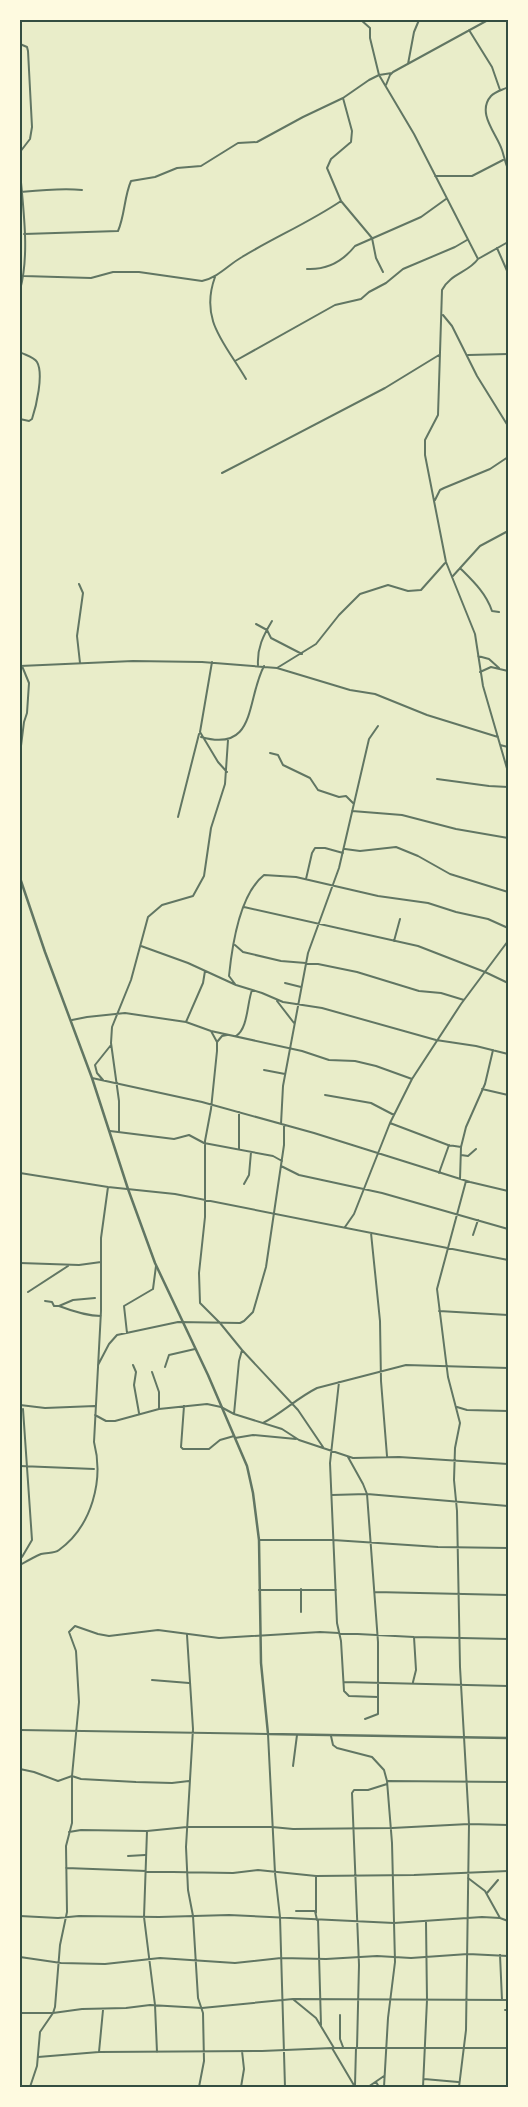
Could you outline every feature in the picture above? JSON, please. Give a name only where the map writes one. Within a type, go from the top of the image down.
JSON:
[{"type":"street","points":[[361,20],[370,28],[370,38],[379,75],[478,259]]},
{"type":"street","points":[[408,64],[414,32],[419,20]]},
{"type":"street","points":[[24,234],[118,231],[122,222],[131,181],[155,177],[177,168],[201,166],[238,143],[257,142],[343,98],[379,75],[392,73],[488,20]]},
{"type":"street","points":[[469,30],[492,67],[500,90]]},
{"type":"street","points":[[20,44],[27,48],[28,51],[32,127],[30,139],[20,151]]},
{"type":"street","points":[[386,85],[392,73]]},
{"type":"street","points":[[508,86],[492,96],[487,103],[487,123],[502,150],[508,169]]},
{"type":"street","points":[[343,98],[352,138],[348,146],[328,162],[327,168],[342,201],[372,238],[376,258],[383,272]]},
{"type":"street","points":[[435,176],[472,176],[504,159]]},
{"type":"street","points":[[20,171],[24,234],[24,276],[20,290]]},
{"type":"street","points":[[22,192],[51,188],[82,190]]},
{"type":"street","points":[[308,269],[320,269],[328,266],[348,255],[355,246],[421,217],[446,199]]},
{"type":"street","points":[[24,276],[91,278],[117,272],[139,272],[202,280],[214,278],[242,256],[342,201]]},
{"type":"street","points":[[235,361],[335,305],[361,299],[369,292],[386,283],[403,269],[467,240]]},
{"type":"street","points":[[508,242],[478,259],[453,277],[444,287],[439,355],[438,415],[425,444],[446,562],[475,634],[480,672],[508,772]]},
{"type":"street","points":[[497,248],[508,273]]},
{"type":"street","points":[[214,278],[210,299],[211,321],[246,379]]},
{"type":"street","points":[[442,315],[452,326],[477,376],[507,424]]},
{"type":"street","points":[[20,352],[36,360],[39,382],[32,419],[29,421],[20,418]]},
{"type":"street","points":[[468,355],[508,354]]},
{"type":"street","points":[[222,472],[385,388],[439,355]]},
{"type":"street","points":[[434,502],[440,490],[490,469],[508,457]]},
{"type":"street","points":[[452,577],[480,546],[508,533]]},
{"type":"street","points":[[277,668],[316,644],[338,615],[360,594],[388,585],[417,592],[446,562]]},
{"type":"street","points":[[460,568],[478,586],[489,602],[492,611],[499,612]]},
{"type":"street","points":[[79,584],[83,593],[77,636],[80,663]]},
{"type":"street","points":[[258,665],[257,652],[272,621]]},
{"type":"street","points":[[256,624],[267,630],[271,638],[302,654]]},
{"type":"street","points":[[478,656],[489,659],[499,668]]},
{"type":"street","points":[[178,817],[200,732],[212,662]]},
{"type":"street","points":[[20,754],[27,713],[29,683],[21,666],[80,663],[212,662],[277,668],[350,690],[375,694],[427,715],[498,737]]},
{"type":"street","points":[[201,737],[228,740],[239,734],[244,727],[264,666]]},
{"type":"street","points":[[480,672],[487,668],[499,668],[508,671]]},
{"type":"street","points":[[97,1366],[113,1337],[117,1334],[183,1323],[242,1322],[253,1312],[266,1267],[276,1213],[284,1145],[281,1100],[305,963],[343,853],[369,739],[378,726]]},
{"type":"street","points":[[200,732],[201,737],[227,772]]},
{"type":"street","points":[[119,1132],[117,1083],[111,1045],[112,1027],[119,1014],[141,946],[146,923],[151,914],[167,902],[189,899],[196,894],[202,880],[211,828],[222,799],[227,772],[228,740]]},
{"type":"street","points":[[500,746],[508,747]]},
{"type":"street","points":[[270,753],[278,755],[283,766],[310,778],[318,790],[339,797],[346,796],[353,804]]},
{"type":"street","points":[[437,780],[508,787]]},
{"type":"street","points":[[352,811],[402,815],[456,829],[508,838]]},
{"type":"street","points":[[344,849],[360,851],[396,847],[418,856],[450,874],[508,892]]},
{"type":"street","points":[[306,879],[315,848],[325,848],[343,853]]},
{"type":"street","points":[[236,985],[229,976],[235,945],[236,926],[257,881],[264,875],[306,879],[378,896],[428,903],[488,919],[508,928]]},
{"type":"street","points":[[20,878],[45,952],[72,1020],[128,1189],[156,1266],[196,1348],[235,1437],[250,1478],[259,1540],[261,1674],[268,1734],[275,1873],[280,1917],[285,2087]]},
{"type":"street","points":[[244,907],[418,946],[508,983]]},
{"type":"street","points":[[394,941],[400,919]]},
{"type":"street","points":[[345,1227],[354,1214],[390,1123],[412,1078],[464,1000],[508,941]]},
{"type":"street","points":[[235,945],[243,952],[281,961],[357,972],[419,991],[441,993],[464,1000]]},
{"type":"street","points":[[141,946],[236,985],[276,999],[336,1011],[389,1028],[436,1040],[508,1054]]},
{"type":"street","points":[[186,1022],[203,983],[205,971]]},
{"type":"street","points":[[285,983],[301,986]]},
{"type":"street","points":[[236,1036],[243,1031],[246,1008],[252,990]]},
{"type":"street","points":[[276,999],[294,1023]]},
{"type":"street","points":[[72,1020],[87,1017],[136,1014],[186,1022],[211,1031],[302,1051],[329,1060],[361,1062],[412,1078]]},
{"type":"street","points":[[211,1031],[217,1042],[212,1105],[204,1144],[205,1199],[204,1234],[199,1273],[200,1302],[202,1307],[220,1323],[292,1404],[323,1447]]},
{"type":"street","points":[[217,1042],[222,1036],[228,1034]]},
{"type":"street","points":[[104,1081],[97,1073],[95,1065],[111,1045]]},
{"type":"street","points":[[460,1179],[461,1147],[466,1128],[485,1084],[493,1050]]},
{"type":"street","points":[[264,1070],[286,1074]]},
{"type":"street","points":[[92,1078],[239,1112],[378,1152],[466,1181],[508,1191]]},
{"type":"street","points":[[482,1089],[508,1095]]},
{"type":"street","points":[[325,1095],[371,1102],[395,1115]]},
{"type":"street","points":[[239,1112],[239,1150]]},
{"type":"street","points":[[390,1123],[449,1145],[461,1147]]},
{"type":"street","points":[[110,1130],[174,1138],[189,1135],[204,1144],[273,1156],[282,1161]]},
{"type":"street","points":[[440,1173],[449,1145]]},
{"type":"street","points":[[461,1155],[468,1156],[476,1149]]},
{"type":"street","points":[[244,1184],[249,1175],[250,1152]]},
{"type":"street","points":[[281,1166],[299,1175],[457,1214],[508,1229]]},
{"type":"street","points":[[20,1173],[108,1187],[165,1192],[205,1199],[508,1260]]},
{"type":"street","points":[[459,2087],[465,2049],[467,2000],[469,1824],[461,1685],[455,1502],[454,1459],[459,1427],[457,1407],[450,1387],[446,1365],[437,1289],[466,1181]]},
{"type":"street","points":[[20,1565],[39,1555],[59,1550],[80,1528],[88,1515],[94,1495],[98,1462],[94,1442],[101,1316],[101,1238],[108,1187]]},
{"type":"street","points":[[473,1235],[478,1220]]},
{"type":"street","points":[[372,1232],[380,1321],[381,1372],[387,1456]]},
{"type":"street","points":[[20,1263],[69,1265],[101,1262]]},
{"type":"street","points":[[28,1292],[69,1265]]},
{"type":"street","points":[[127,1333],[124,1306],[153,1288],[156,1266]]},
{"type":"street","points":[[58,1306],[73,1300],[95,1298]]},
{"type":"street","points":[[45,1301],[52,1302],[54,1306],[70,1308],[79,1313],[101,1316]]},
{"type":"street","points":[[439,1311],[508,1315]]},
{"type":"street","points":[[164,1367],[170,1355],[196,1348]]},
{"type":"street","points":[[234,1414],[239,1361],[242,1350]]},
{"type":"street","points":[[133,1365],[136,1372],[134,1384],[140,1414]]},
{"type":"street","points":[[263,1423],[317,1388],[409,1365],[508,1368]]},
{"type":"street","points":[[152,1372],[159,1392],[159,1409]]},
{"type":"street","points":[[338,1382],[330,1463],[337,1623],[340,1632],[344,1691],[346,1695],[378,1697]]},
{"type":"street","points":[[95,1415],[111,1422],[159,1409],[204,1404],[221,1407],[234,1414],[282,1429],[298,1440]]},
{"type":"street","points":[[20,1405],[45,1408],[95,1406]]},
{"type":"street","points":[[184,1406],[181,1446],[183,1449],[209,1449],[220,1440],[235,1437],[268,1436],[298,1440],[331,1449],[348,1457],[387,1456],[508,1464]]},
{"type":"street","points":[[457,1407],[467,1410],[508,1411]]},
{"type":"street","points":[[20,1557],[22,1557],[32,1540],[23,1409]]},
{"type":"street","points":[[348,1457],[367,1494],[378,1635],[378,1715],[365,1719]]},
{"type":"street","points":[[20,1466],[94,1469]]},
{"type":"street","points":[[332,1496],[367,1494],[508,1506]]},
{"type":"street","points":[[259,1540],[333,1540],[457,1548],[508,1548]]},
{"type":"street","points":[[301,1589],[301,1612]]},
{"type":"street","points":[[259,1590],[337,1590]]},
{"type":"street","points":[[375,1592],[508,1595]]},
{"type":"street","points":[[30,2087],[38,2057],[40,2032],[52,2013],[57,1988],[58,1961],[65,1917],[66,1846],[72,1823],[72,1776],[77,1731],[79,1679],[76,1651],[68,1632],[71,1628],[75,1626],[109,1636],[158,1630],[219,1638],[340,1632],[414,1638],[508,1639]]},
{"type":"street","points":[[187,1634],[192,1733],[186,1872],[193,1916],[198,1998],[202,2008],[204,2061],[199,2087]]},
{"type":"street","points":[[412,1683],[416,1670],[414,1638]]},
{"type":"street","points":[[152,1680],[189,1683]]},
{"type":"street","points":[[344,1682],[508,1686]]},
{"type":"street","points":[[20,1730],[508,1738]]},
{"type":"street","points":[[293,1766],[297,1735]]},
{"type":"street","points":[[331,1736],[333,1745],[337,1748],[373,1758],[384,1770],[387,1782],[392,1828],[395,1957],[384,2087]]},
{"type":"street","points":[[20,1770],[34,1772],[58,1781],[72,1776],[81,1779],[136,1782],[189,1781]]},
{"type":"street","points":[[355,2087],[358,1958],[353,1791],[368,1790],[387,1782],[508,1782]]},
{"type":"street","points":[[69,1832],[81,1830],[147,1831],[187,1827],[272,1827],[293,1829],[392,1828],[469,1824],[508,1826]]},
{"type":"street","points":[[147,1831],[144,1917],[155,2005],[157,2052]]},
{"type":"street","points":[[128,1856],[145,1855]]},
{"type":"street","points":[[66,1868],[233,1873],[258,1870],[316,1876],[394,1876],[508,1871]]},
{"type":"street","points":[[316,1876],[321,2026]]},
{"type":"street","points":[[468,1878],[487,1893],[500,1918]]},
{"type":"street","points":[[487,1893],[498,1880]]},
{"type":"street","points":[[296,1912],[316,1913]]},
{"type":"street","points":[[20,1916],[58,1918],[280,1917],[394,1923],[468,1918],[500,1918],[508,1921]]},
{"type":"street","points":[[423,2087],[427,2000],[426,1922]]},
{"type":"street","points":[[20,1957],[105,1964],[160,1958],[241,1963],[282,1958],[427,1957],[468,1954],[508,1956]]},
{"type":"street","points":[[500,1956],[502,2000]]},
{"type":"street","points":[[20,2013],[52,2013],[82,2009],[155,2005],[202,2008],[293,1999],[508,2000]]},
{"type":"street","points":[[293,1999],[305,2007],[321,2026],[355,2087]]},
{"type":"street","points":[[99,2052],[103,2009]]},
{"type":"street","points":[[340,2015],[340,2039],[344,2048]]},
{"type":"street","points":[[38,2057],[99,2052],[204,2052],[333,2048],[508,2048]]},
{"type":"street","points":[[241,2087],[244,2069],[242,2051]]},
{"type":"street","points":[[368,2087],[385,2076]]},
{"type":"street","points":[[424,2078],[459,2083]]},
{"type":"street","points":[[376,2082],[379,2087]]},
{"type":"street","points":[[285,2083],[289,2087]]}]
